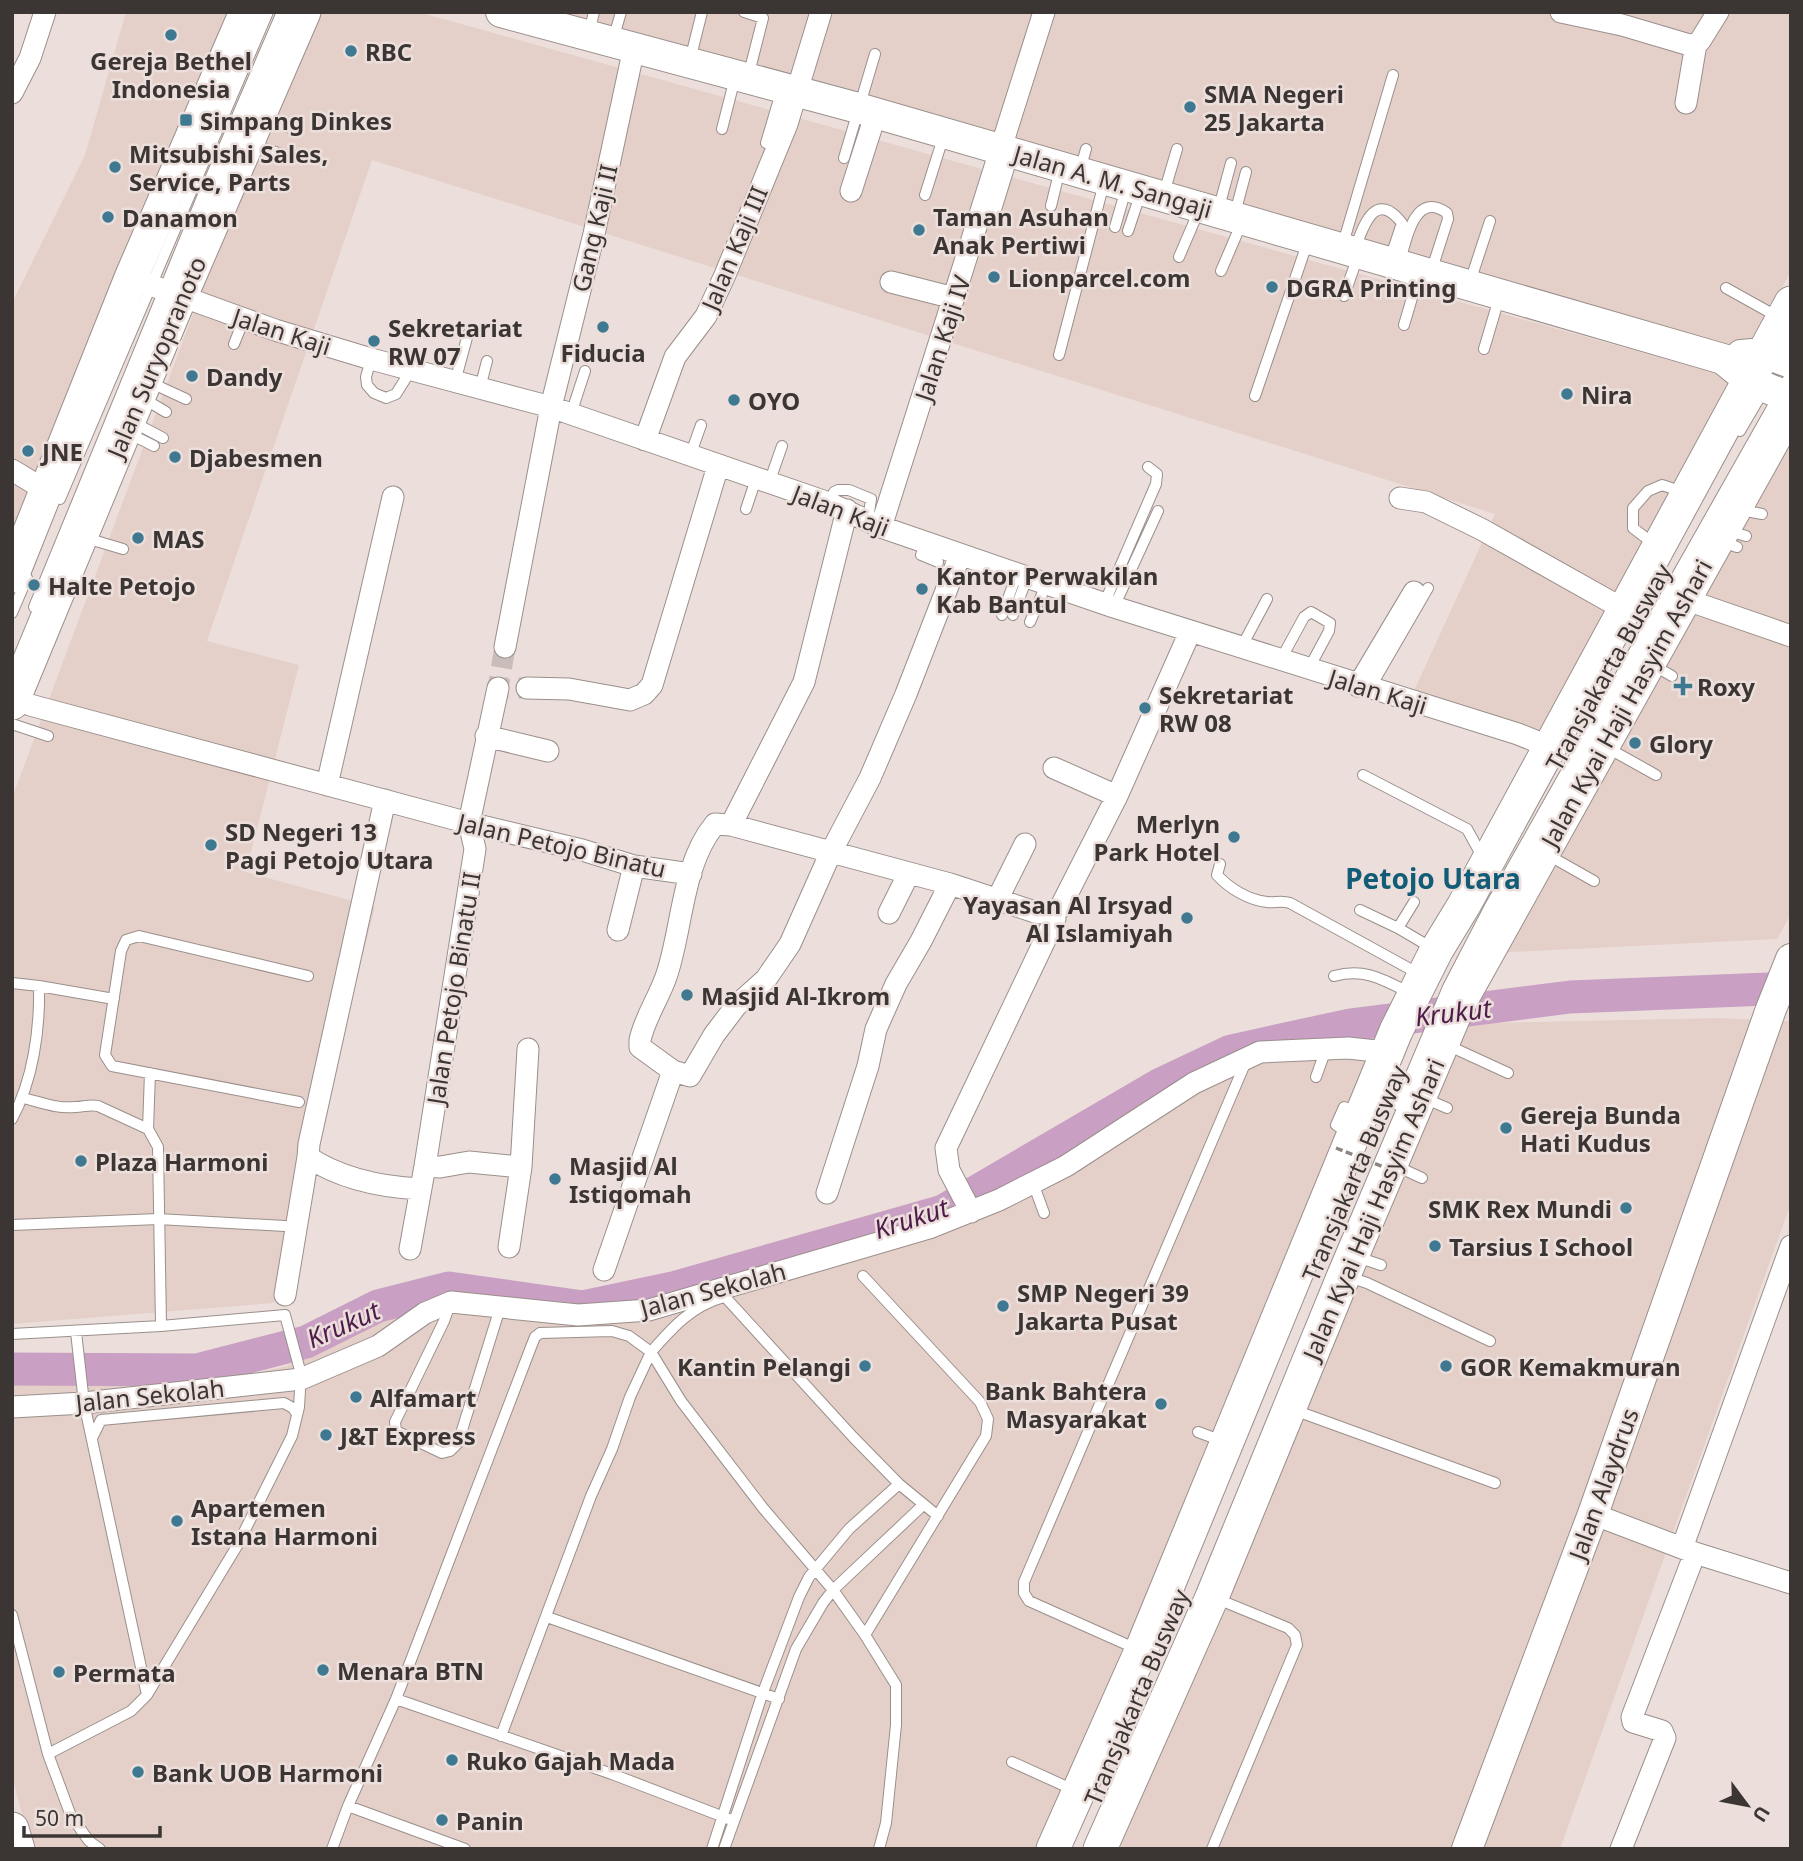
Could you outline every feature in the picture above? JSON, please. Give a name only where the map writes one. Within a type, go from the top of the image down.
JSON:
[{"type":"main road","name":"Jalan Suryopranoto","points":[[13,709],[82,536],[143,414],[156,288],[246,12]]},
{"type":"main road","name":"Jalan Suryopranoto","points":[[22,571],[51,499],[156,288],[253,129],[304,12]]},
{"type":"main road","name":"Jalan Kyai Haji Hasyim Ashari","points":[[1100,1849],[1212,1597],[1290,1408],[1359,1265],[1389,1166],[1421,1106],[1428,1005],[1486,863],[1550,759],[1625,610],[1688,494],[1781,372]]},
{"type":"main road","name":"Jalan Kyai Haji Hasyim Ashari","points":[[1054,1849],[1144,1636],[1212,1437],[1350,1132],[1428,1005],[1542,852],[1602,745],[1660,669],[1684,599],[1737,529],[1781,372]]},
{"type":"main road","points":[[12,1829],[18,1849]]},
{"type":"street","points":[[12,93],[21,55],[46,12]]},
{"type":"street","name":"Jalan Kaji III","points":[[650,442],[675,357],[706,316],[787,124],[791,89],[821,12]]},
{"type":"street","name":"Jalan Kaji IV","points":[[875,523],[929,354],[954,299],[1008,150],[1023,73],[1044,12]]},
{"type":"street","points":[[1561,12],[1622,25],[1693,46],[1696,44]]},
{"type":"street","points":[[1686,103],[1696,44],[1718,12]]},
{"type":"street","name":"Jalan A. M. Sangaji","points":[[517,14],[607,35],[690,63],[1109,177],[1224,214],[1723,359],[1781,372]]},
{"type":"street","name":"Gang Kaji II","points":[[561,411],[594,234],[607,35]]},
{"type":"street","points":[[851,191],[867,110]]},
{"type":"street","points":[[891,282],[954,299]]},
{"type":"street","name":"Jalan Kaji","points":[[156,288],[371,359],[561,411],[838,506],[926,543],[1109,606],[1518,734],[1550,759]]},
{"type":"street","points":[[505,647],[561,411]]},
{"type":"street","points":[[527,688],[569,689],[630,700],[644,694],[653,685],[718,466]]},
{"type":"street","points":[[12,470],[51,499]]},
{"type":"street","points":[[327,785],[393,497]]},
{"type":"street","points":[[1400,498],[1426,502],[1482,529],[1625,610]]},
{"type":"street","points":[[838,506],[804,682],[731,825],[1051,913]]},
{"type":"street","points":[[691,874],[667,974],[640,1040],[640,1047],[673,1071],[690,1076],[714,1035],[736,1006],[766,979],[790,944],[831,852],[870,778],[960,555]]},
{"type":"street","points":[[1364,688],[1421,590]]},
{"type":"street","points":[[1684,599],[1782,628]]},
{"type":"street","points":[[968,1207],[946,1160],[948,1140],[1051,913],[1117,796],[1190,632]]},
{"type":"street","name":"Jalan Petojo Binatu II","points":[[410,1249],[475,849],[469,823],[498,688]]},
{"type":"street","name":"Jalan Petojo Binatu","points":[[13,709],[327,785],[582,850],[634,866],[691,874],[703,839],[715,824],[731,825]]},
{"type":"street","points":[[486,736],[548,751]]},
{"type":"street","points":[[1054,768],[1117,796]]},
{"type":"street","points":[[285,1305],[309,1144],[384,800]]},
{"type":"street","points":[[997,900],[1024,844]]},
{"type":"street","points":[[618,930],[634,866]]},
{"type":"street","points":[[889,913],[909,873]]},
{"type":"street","points":[[827,1193],[868,1066],[876,1029],[896,984],[950,884]]},
{"type":"street","name":"Jalan Alaydrus","points":[[1467,1849],[1777,1013],[1789,962]]},
{"type":"street","name":"Jalan Sekolah","points":[[12,1407],[247,1384],[300,1373],[378,1346],[425,1313],[451,1302],[578,1315],[649,1310],[929,1228],[968,1207],[1033,1183],[1066,1166],[1194,1083],[1249,1056],[1260,1052],[1348,1048],[1428,1005]]},
{"type":"street","points":[[509,1247],[521,1167],[528,1049]]},
{"type":"street","points":[[604,1270],[673,1071]]},
{"type":"street","points":[[308,1157],[340,1174],[384,1187],[420,1189]]},
{"type":"street","points":[[425,1166],[440,1167],[469,1162],[521,1167]]},
{"type":"street","points":[[1621,1849],[1665,1738],[1662,1731],[1633,1722],[1632,1717],[1791,1246]]},
{"type":"street","points":[[1593,1514],[1688,1550],[1791,1583]]},
{"type":"lane","points":[[28,622],[156,288],[268,12]]},
{"type":"lane","points":[[156,288],[282,12]]},
{"type":"lane","points":[[607,35],[621,12]]},
{"type":"lane","points":[[690,63],[702,12]]},
{"type":"lane","points":[[722,129],[763,18],[744,12]]},
{"type":"lane","points":[[844,158],[867,110],[875,54]]},
{"type":"lane","points":[[1344,296],[1352,250],[1393,75]]},
{"type":"lane","points":[[765,143],[791,89]]},
{"type":"lane","points":[[253,129],[298,131]]},
{"type":"lane","points":[[253,129],[288,156]]},
{"type":"lane","points":[[925,195],[945,132]]},
{"type":"lane","points":[[1051,206],[1109,177],[1177,149]]},
{"type":"lane","points":[[995,213],[1008,150]]},
{"type":"lane","points":[[1220,271],[1231,163]]},
{"type":"lane","points":[[1179,257],[1224,214],[1246,172]]},
{"type":"lane","points":[[1109,177],[1115,227]]},
{"type":"lane","points":[[1109,177],[1128,231]]},
{"type":"lane","points":[[1059,355],[1109,177]]},
{"type":"lane","points":[[1404,325],[1410,267],[1409,228],[1423,210],[1436,205],[1447,213],[1448,219],[1410,267]]},
{"type":"lane","points":[[1352,250],[1370,214],[1381,210],[1394,214],[1402,223],[1410,267]]},
{"type":"lane","points":[[1469,285],[1490,221]]},
{"type":"lane","points":[[1255,396],[1309,238]]},
{"type":"lane","points":[[1726,288],[1781,372],[1738,436]]},
{"type":"lane","points":[[1484,349],[1500,294]]},
{"type":"lane","points":[[234,344],[244,319]]},
{"type":"lane","points":[[455,382],[468,334]]},
{"type":"lane","points":[[650,442],[684,358]]},
{"type":"lane","points":[[371,359],[366,377],[367,386],[374,393],[386,398],[396,394],[411,370]]},
{"type":"lane","points":[[480,388],[487,362]]},
{"type":"lane","points":[[561,411],[585,371]]},
{"type":"lane","name":"Transjakarta Busway","points":[[1428,1005],[1489,908],[1781,372]]},
{"type":"lane","points":[[163,438],[143,414],[186,399]]},
{"type":"lane","points":[[690,456],[701,425]]},
{"type":"lane","points":[[746,509],[782,446]]},
{"type":"lane","points":[[1109,606],[1156,484],[1157,474],[1148,467]]},
{"type":"lane","points":[[1109,606],[1158,511]]},
{"type":"lane","points":[[82,536],[123,549]]},
{"type":"lane","points":[[926,543],[921,555],[938,562]]},
{"type":"lane","points":[[12,613],[22,571]]},
{"type":"lane","points":[[1008,615],[1030,579]]},
{"type":"lane","points":[[1030,579],[1030,622]]},
{"type":"lane","points":[[1241,648],[1267,599]]},
{"type":"lane","points":[[1280,661],[1304,617],[1311,612],[1318,614],[1330,623],[1329,631],[1308,670]]},
{"type":"lane","points":[[13,709],[48,736]]},
{"type":"lane","points":[[1602,745],[1656,775]]},
{"type":"lane","name":"Transjakarta Busway","points":[[1428,1005],[1550,759]]},
{"type":"lane","points":[[1363,775],[1467,829],[1486,863]]},
{"type":"lane","points":[[1542,852],[1594,881]]},
{"type":"lane","points":[[1220,864],[1217,875],[1227,886],[1264,902],[1284,900],[1290,903],[1428,1005],[1508,1073]]},
{"type":"lane","points":[[1398,928],[1415,902]]},
{"type":"lane","points":[[1360,910],[1398,928],[1428,1005]]},
{"type":"lane","points":[[299,1102],[112,1066],[105,1055],[121,951],[126,940],[139,936],[308,976]]},
{"type":"lane","points":[[1334,976],[1351,972],[1378,977],[1428,1005]]},
{"type":"lane","points":[[12,983],[114,999]]},
{"type":"lane","points":[[12,1119],[23,1098],[39,1021],[38,986]]},
{"type":"lane","points":[[1316,1077],[1326,1049]]},
{"type":"lane","points":[[1144,1636],[1029,1601],[1024,1593],[1024,1582],[1249,1056]]},
{"type":"lane","points":[[150,1073],[148,1129],[158,1147],[161,1326]]},
{"type":"lane","points":[[23,1098],[54,1107],[75,1108],[89,1104],[148,1129]]},
{"type":"lane","points":[[1389,1166],[1422,1178]]},
{"type":"lane","points":[[1033,1183],[1044,1213]]},
{"type":"lane","points":[[12,1225],[158,1219],[285,1226]]},
{"type":"lane","points":[[1359,1265],[1367,1283],[1490,1341]]},
{"type":"lane","points":[[863,1276],[980,1402],[988,1419],[986,1436],[865,1635]]},
{"type":"lane","points":[[501,1736],[591,1496],[650,1352],[673,1326],[697,1307],[724,1297],[727,1299],[899,1484],[922,1506],[938,1516]]},
{"type":"lane","points":[[451,1302],[395,1422],[396,1431],[442,1453],[450,1451],[458,1443],[500,1308]]},
{"type":"lane","points":[[12,1334],[77,1335],[161,1326],[285,1305],[300,1373],[297,1414],[292,1436],[237,1546],[147,1695],[131,1712],[48,1754]]},
{"type":"lane","points":[[332,1849],[348,1806],[396,1699],[536,1337],[548,1332],[612,1331],[629,1336],[650,1352],[681,1401],[763,1508],[833,1590],[896,1685],[896,1725],[886,1823],[878,1849]]},
{"type":"lane","points":[[77,1335],[84,1402],[147,1695]]},
{"type":"lane","points":[[247,1384],[249,1408]]},
{"type":"lane","points":[[92,1439],[100,1420],[284,1403],[297,1414]]},
{"type":"lane","points":[[1290,1408],[1495,1483]]},
{"type":"lane","points":[[712,1849],[762,1695],[799,1597],[815,1569],[849,1529],[899,1484]]},
{"type":"lane","points":[[724,1849],[796,1649],[833,1590],[922,1506]]},
{"type":"lane","points":[[1212,1597],[1288,1628],[1295,1635],[1297,1645],[1212,1849]]},
{"type":"lane","points":[[12,1615],[48,1754],[71,1816],[89,1841],[100,1849]]},
{"type":"lane","points":[[547,1617],[779,1699]]},
{"type":"lane","points":[[396,1699],[624,1778],[735,1821]]},
{"type":"lane","points":[[1012,1762],[1079,1792]]},
{"type":"lane","points":[[348,1806],[465,1849]]},
{"type":"path","points":[[1350,1132],[1389,1166]]},
{"type":"shaded area","points":[[126,12],[227,12],[12,551],[12,303],[85,155]]},
{"type":"shaded area","points":[[306,12],[418,12],[1737,379],[1542,735],[1413,693],[1495,514],[372,160],[207,641],[299,665],[246,872],[375,907],[274,1303],[12,1324],[12,798]]},
{"type":"shaded area","points":[[509,12],[1791,12],[1791,271],[1745,357]]},
{"type":"shaded area","points":[[1791,426],[1791,914],[1777,939],[1491,953]]},
{"type":"shaded area","points":[[1717,1018],[1791,1021],[1791,1203],[1560,1849],[1107,1849],[1445,1024]]},
{"type":"shaded area","points":[[1389,1041],[1054,1849],[31,1849],[12,1776],[12,1383],[208,1383],[287,1366],[360,1325],[443,1298],[594,1318],[955,1216],[1155,1102],[1245,1061]]},
{"type":"waterway","name":"Krukut","points":[[12,1369],[197,1370],[306,1342],[378,1306],[449,1288],[583,1307],[673,1288],[943,1211],[1159,1085],[1231,1051],[1350,1025],[1570,997],[1791,988]]},
{"type":"tunnel","points":[[505,647],[498,688],[527,688]]},
{"type":"place","name":"Gereja Bethel Indonesia","points":[[171,35]]},
{"type":"place","name":"RBC","points":[[351,51]]},
{"type":"place","name":"SMA Negeri 25 Jakarta","points":[[1190,107]]},
{"type":"place","name":"Simpang Dinkes","points":[[186,120]]},
{"type":"place","name":"Mitsubishi Sales, Service, Parts","points":[[115,167]]},
{"type":"place","name":"Danamon","points":[[108,217]]},
{"type":"place","name":"Taman Asuhan Anak Pertiwi","points":[[919,230]]},
{"type":"place","name":"Lionparcel.com","points":[[994,277]]},
{"type":"place","name":"DGRA Printing","points":[[1272,287]]},
{"type":"place","name":"Fiducia","points":[[603,327]]},
{"type":"place","name":"Sekretariat RW 07","points":[[374,341]]},
{"type":"place","name":"Dandy","points":[[192,376]]},
{"type":"place","name":"Nira","points":[[1567,394]]},
{"type":"place","name":"OYO","points":[[734,400]]},
{"type":"place","name":"JNE","points":[[28,451]]},
{"type":"place","name":"Djabesmen","points":[[175,457]]},
{"type":"place","name":"MAS","points":[[138,538]]},
{"type":"place","name":"Halte Petojo","points":[[34,585]]},
{"type":"place","name":"Kantor Perwakilan Kab Bantul","points":[[922,589]]},
{"type":"place","name":"Roxy","points":[[1683,686]]},
{"type":"place","name":"Sekretariat RW 08","points":[[1145,708]]},
{"type":"place","name":"Glory","points":[[1635,743]]},
{"type":"place","name":"Merlyn Park Hotel","points":[[1234,837]]},
{"type":"place","name":"SD Negeri 13 Pagi Petojo Utara","points":[[211,845]]},
{"type":"place","name":"Yayasan Al Irsyad Al Islamiyah","points":[[1187,918]]},
{"type":"place","name":"Masjid Al-Ikrom","points":[[687,995]]},
{"type":"place","name":"Gereja Bunda Hati Kudus","points":[[1506,1128]]},
{"type":"place","name":"Plaza Harmoni","points":[[81,1161]]},
{"type":"place","name":"Masjid Al Istiqomah","points":[[555,1179]]},
{"type":"place","name":"SMK Rex Mundi","points":[[1626,1208]]},
{"type":"place","name":"Tarsius I School","points":[[1435,1246]]},
{"type":"place","name":"SMP Negeri 39 Jakarta Pusat","points":[[1003,1306]]},
{"type":"place","name":"Kantin Pelangi","points":[[865,1366]]},
{"type":"place","name":"GOR Kemakmuran","points":[[1446,1366]]},
{"type":"place","name":"Alfamart","points":[[356,1397]]},
{"type":"place","name":"Bank Bahtera Masyarakat","points":[[1161,1404]]},
{"type":"place","name":"J&T Express","points":[[326,1435]]},
{"type":"place","name":"Apartemen Istana Harmoni","points":[[177,1521]]},
{"type":"place","name":"Menara BTN","points":[[323,1670]]},
{"type":"place","name":"Permata","points":[[59,1672]]},
{"type":"place","name":"Ruko Gajah Mada","points":[[452,1760]]},
{"type":"place","name":"Bank UOB Harmoni","points":[[138,1772]]},
{"type":"place","name":"Panin","points":[[442,1820]]},
{"type":"district","name":"Petojo Utara","points":[[1433,878]]}]
